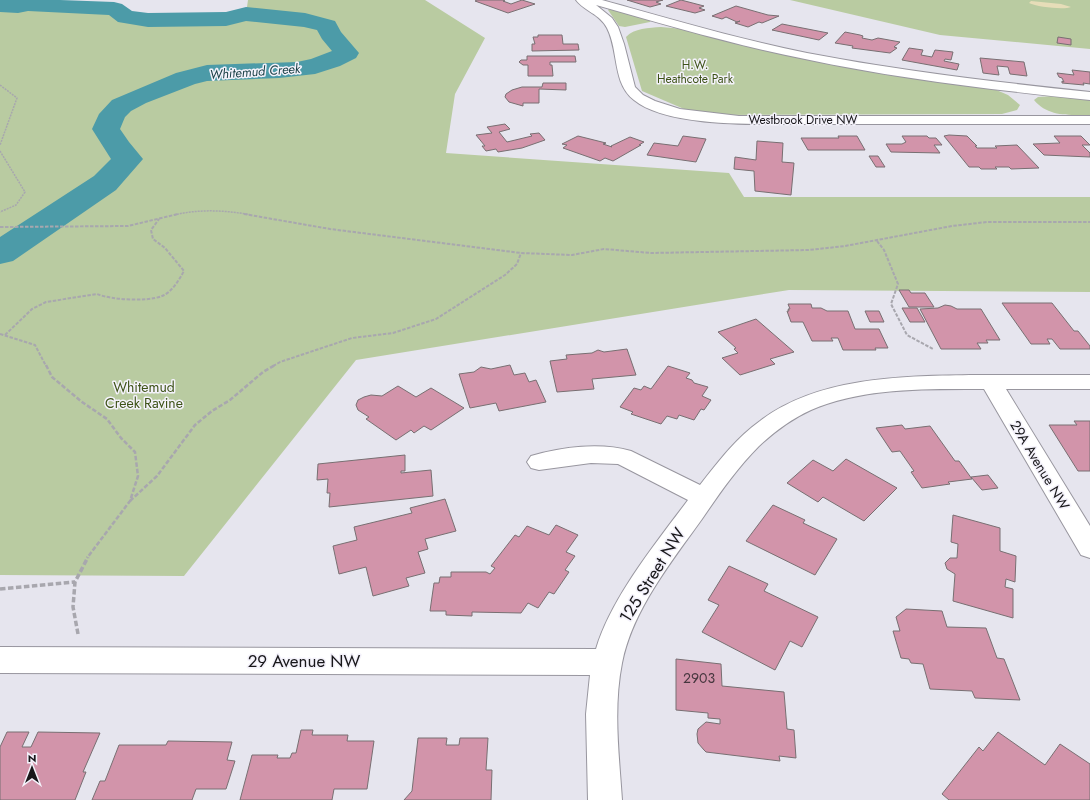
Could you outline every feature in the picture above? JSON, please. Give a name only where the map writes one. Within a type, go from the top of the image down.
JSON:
[{"type":"street","name":"Westbrook Drive NW","points":[[581,0],[600,12],[619,31],[630,89],[642,99],[663,108],[687,115],[739,120],[1090,120]]},
{"type":"street","points":[[588,0],[745,42],[842,63],[1013,88],[1090,96]]},
{"type":"street","points":[[644,27],[672,22]]},
{"type":"street","points":[[1013,88],[1045,120]]},
{"type":"street","points":[[991,382],[1090,382]]},
{"type":"street","name":"125 Street NW","points":[[605,800],[602,722],[603,690],[607,662],[617,632],[630,604],[703,497],[755,436],[789,412],[808,403],[855,390],[915,383],[991,382]]},
{"type":"street","name":"29A Avenue NW","points":[[991,382],[1090,548]]},
{"type":"street","points":[[539,462],[601,454],[623,457],[703,497]]},
{"type":"street","name":"29 Avenue NW","points":[[0,660],[607,662]]},
{"type":"path","points":[[0,85],[17,98],[0,145]]},
{"type":"path","points":[[0,151],[25,192],[20,203],[10,210],[0,212]]},
{"type":"path","points":[[0,227],[128,226],[196,211],[228,212],[330,229],[479,247],[521,254],[572,254],[604,249],[651,253],[809,250],[877,241],[952,226],[987,222],[1090,222]]},
{"type":"path","points":[[5,335],[32,308],[46,302],[97,294],[113,298],[143,300],[162,296],[174,288],[184,271],[165,248],[153,239],[151,230],[160,218]]},
{"type":"path","points":[[877,241],[884,250],[898,284],[891,304],[907,335],[933,349]]},
{"type":"path","points":[[82,660],[73,607],[75,582],[88,556],[130,501],[157,476],[195,425],[212,411],[230,400],[263,372],[280,362],[352,338],[393,333],[436,319],[506,275],[517,264],[521,254]]},
{"type":"path","points":[[0,334],[35,345],[52,378],[82,402],[107,419],[134,452],[138,476],[130,501]]},
{"type":"path","points":[[0,589],[75,582]]},
{"type":"green space","name":"Whitemud Creek Ravine","points":[[248,0],[425,0],[485,38],[455,94],[446,153],[729,173],[744,197],[1090,197],[1090,292],[789,290],[356,360],[184,576],[0,575],[0,6],[18,7],[28,5],[114,9],[126,17],[148,20],[226,19],[246,14]]},
{"type":"green space","points":[[790,0],[1090,0],[1090,49],[940,35]]},
{"type":"green space","points":[[609,9],[651,20],[650,22],[625,27],[619,26],[608,10]]},
{"type":"green space","name":"H.W. Heathcote Park","points":[[661,27],[683,29],[718,39],[835,65],[994,89],[1008,95],[1020,105],[1017,110],[1002,114],[719,115],[684,109],[642,91],[626,37],[637,30]]},
{"type":"green space","points":[[1053,96],[1090,100],[1090,115],[1059,114],[1046,110],[1034,100],[1038,97]]},
{"type":"sand","points":[[1031,1],[1061,4],[1071,7],[1044,7],[1029,3]]},
{"type":"building","points":[[503,0],[511,4],[522,0],[535,4],[508,13],[475,1]]},
{"type":"building","points":[[627,0],[663,0],[656,2],[661,4],[650,7]]},
{"type":"building","points":[[681,0],[704,6],[699,8],[705,10],[695,13],[666,6]]},
{"type":"building","points":[[736,6],[768,15],[779,16],[748,27],[735,23],[740,21],[737,22],[726,17],[722,19],[712,16]]},
{"type":"building","points":[[782,24],[828,33],[819,40],[772,30]]},
{"type":"building","points":[[845,32],[860,35],[863,36],[862,38],[872,40],[878,38],[900,42],[894,47],[897,48],[890,53],[852,48],[853,46],[835,43]]},
{"type":"building","points":[[538,35],[562,35],[563,44],[578,44],[579,50],[532,51],[532,44],[535,44],[533,37],[538,37]]},
{"type":"building","points":[[1058,37],[1071,39],[1071,45],[1057,43]]},
{"type":"building","points":[[909,48],[923,50],[921,55],[932,57],[935,50],[953,52],[951,60],[945,59],[944,61],[959,64],[957,70],[902,60]]},
{"type":"building","points":[[527,56],[575,56],[576,62],[550,62],[550,65],[552,65],[553,76],[528,76],[528,65],[523,65],[519,62],[521,60],[527,60]]},
{"type":"building","points":[[980,58],[1024,62],[1027,76],[1010,74],[1008,67],[997,66],[999,75],[983,73]]},
{"type":"building","points":[[1072,70],[1090,72],[1090,84],[1083,83],[1084,85],[1062,83],[1062,81],[1064,82],[1062,78],[1059,77],[1057,73],[1074,75]]},
{"type":"building","points":[[543,83],[566,83],[566,90],[539,89],[539,103],[523,103],[523,106],[509,102],[505,97],[506,94],[512,90],[522,87],[542,87]]},
{"type":"building","points":[[505,124],[510,129],[499,132],[507,142],[532,136],[530,134],[539,133],[545,140],[522,148],[498,152],[496,149],[486,151],[482,146],[485,146],[476,135],[492,133],[487,127]]},
{"type":"building","points":[[578,136],[606,143],[603,144],[612,147],[611,146],[630,137],[644,142],[613,161],[605,158],[600,161],[563,148],[567,145],[562,144]]},
{"type":"building","points":[[683,136],[706,139],[696,162],[647,155],[654,143],[678,146]]},
{"type":"building","points":[[838,136],[857,136],[865,150],[808,150],[801,138],[839,138]]},
{"type":"building","points":[[902,136],[927,136],[929,138],[936,138],[942,145],[934,145],[940,153],[891,152],[886,144],[902,144],[906,142]]},
{"type":"building","points":[[944,136],[967,136],[977,146],[975,146],[977,148],[997,148],[995,146],[1017,145],[1039,168],[1011,169],[1009,167],[995,167],[997,169],[981,169],[979,167],[969,167]]},
{"type":"building","points":[[1054,136],[1081,136],[1090,145],[1082,145],[1090,153],[1090,157],[1044,155],[1033,144],[1060,143]]},
{"type":"building","points":[[757,141],[783,143],[782,162],[794,163],[791,195],[755,191],[754,171],[734,169],[735,157],[756,160]]},
{"type":"building","points":[[869,156],[878,156],[885,167],[876,167]]},
{"type":"building","points":[[899,290],[909,290],[911,293],[925,293],[934,307],[909,307]]},
{"type":"building","points":[[1002,303],[1052,303],[1074,331],[1078,331],[1090,346],[1090,349],[1060,349],[1052,339],[1047,339],[1050,344],[1031,344]]},
{"type":"building","points":[[788,304],[811,304],[812,308],[821,308],[827,311],[848,311],[855,329],[879,329],[888,348],[875,348],[876,350],[843,350],[838,338],[831,338],[833,341],[812,341],[803,322],[791,322],[787,311],[790,309]]},
{"type":"building","points":[[945,305],[957,309],[981,309],[1000,340],[986,340],[988,343],[977,343],[981,349],[941,349],[920,309],[938,308]]},
{"type":"building","points":[[902,308],[917,308],[925,322],[910,322]]},
{"type":"building","points":[[865,311],[879,311],[884,322],[870,322]]},
{"type":"building","points":[[756,319],[794,352],[770,359],[775,364],[740,375],[722,358],[738,353],[734,349],[736,348],[718,332]]},
{"type":"building","points":[[627,349],[636,375],[592,379],[594,389],[557,392],[550,361],[567,359],[566,355],[592,353],[598,350],[604,352]]},
{"type":"building","points":[[510,365],[514,375],[525,373],[529,382],[536,380],[546,402],[499,411],[496,403],[470,408],[459,374],[474,372],[481,367],[491,369]]},
{"type":"building","points":[[668,366],[690,373],[686,378],[692,380],[694,383],[708,387],[702,396],[711,400],[704,410],[701,409],[694,420],[679,415],[677,419],[667,416],[661,424],[631,414],[633,412],[620,407],[634,388],[641,390],[644,386],[651,389]]},
{"type":"building","points":[[398,386],[416,397],[431,388],[464,408],[431,430],[424,426],[414,433],[411,430],[396,440],[366,419],[369,417],[358,410],[356,405],[358,400],[364,397],[371,395],[382,396]]},
{"type":"building","points":[[1074,421],[1090,421],[1090,471],[1078,471],[1049,425],[1077,425]]},
{"type":"building","points":[[902,425],[905,429],[930,426],[955,461],[959,461],[972,479],[948,482],[950,484],[922,488],[911,472],[914,471],[900,451],[892,452],[876,428]]},
{"type":"building","points":[[405,455],[405,471],[401,471],[401,473],[431,470],[433,496],[329,507],[330,493],[327,493],[328,479],[317,480],[318,464]]},
{"type":"building","points":[[846,459],[897,488],[864,521],[823,497],[818,502],[787,483],[813,460],[833,471]]},
{"type":"building","points":[[988,475],[998,488],[982,490],[971,477]]},
{"type":"building","points":[[445,499],[456,531],[425,539],[428,549],[418,552],[425,573],[406,578],[409,586],[373,596],[366,567],[339,574],[333,546],[357,540],[354,527],[412,513],[410,508]]},
{"type":"building","points":[[773,505],[805,520],[803,523],[837,539],[815,575],[746,541]]},
{"type":"building","points":[[953,515],[1000,528],[1000,551],[1016,556],[1015,582],[1006,579],[1005,587],[1013,589],[1013,618],[953,601],[955,574],[947,569],[945,563],[950,558],[957,558],[958,544],[951,542]]},
{"type":"building","points":[[556,525],[578,535],[566,552],[575,556],[565,570],[569,572],[554,594],[549,592],[538,608],[528,603],[521,613],[472,612],[472,616],[446,615],[446,611],[430,611],[434,583],[439,583],[440,577],[451,577],[451,572],[486,572],[490,574],[495,568],[491,566],[515,535],[519,537],[527,526],[549,535]]},
{"type":"building","points":[[729,566],[768,584],[764,591],[818,617],[802,647],[790,641],[775,670],[702,632],[719,605],[708,600]]},
{"type":"building","points":[[906,609],[942,611],[947,627],[986,628],[997,658],[1004,659],[1020,700],[975,698],[972,691],[930,689],[923,664],[911,663],[909,659],[901,658],[893,631],[900,631],[896,617]]},
{"type":"building","points":[[676,659],[721,664],[722,686],[784,692],[787,729],[794,730],[796,758],[779,756],[780,761],[706,752],[698,743],[698,729],[706,722],[720,724],[720,719],[708,718],[708,713],[676,710]]},
{"type":"building","points":[[301,730],[313,730],[312,735],[348,735],[347,741],[374,741],[367,789],[334,789],[332,800],[240,800],[252,755],[278,755],[277,758],[290,758],[292,753],[296,753]]},
{"type":"building","points":[[7,732],[29,732],[22,747],[31,747],[38,732],[100,733],[83,772],[86,772],[75,800],[0,800],[0,747]]},
{"type":"building","points":[[998,732],[1045,765],[1060,744],[1090,764],[1090,800],[949,800],[942,794],[979,747],[983,751]]},
{"type":"building","points":[[418,738],[447,738],[446,745],[459,745],[460,738],[488,738],[486,770],[492,770],[491,800],[404,800],[412,791]]},
{"type":"building","points":[[168,741],[232,742],[227,760],[235,761],[226,789],[196,789],[192,800],[92,800],[100,781],[105,781],[119,745],[166,745]]},
{"type":"waterway","name":"Whitemud Creek","points":[[0,6],[18,7],[28,5],[114,9],[126,17],[148,20],[226,19],[246,14],[305,20],[327,26],[330,34],[347,53],[332,61],[297,69],[200,74],[178,81],[126,103],[117,109],[113,114],[106,129],[117,147],[128,159],[105,183],[0,253]]}]
